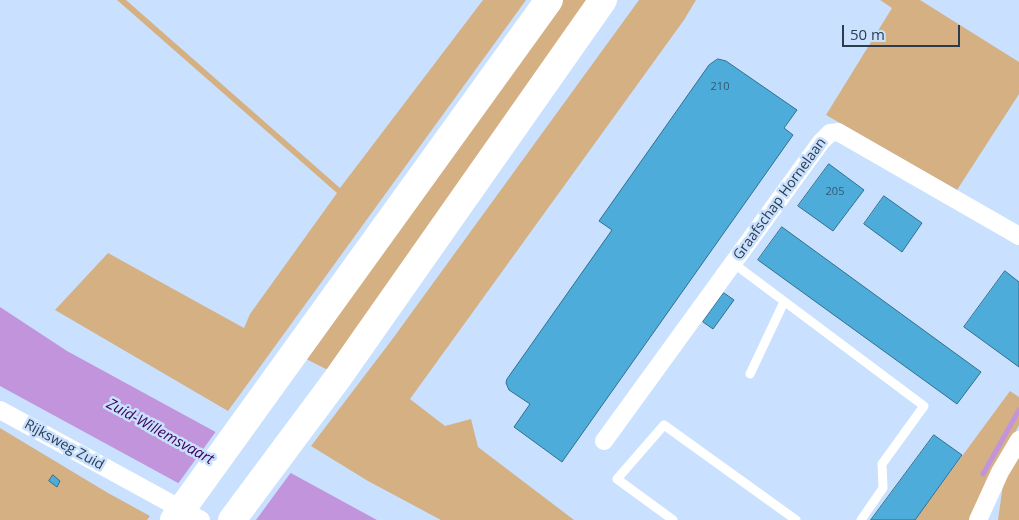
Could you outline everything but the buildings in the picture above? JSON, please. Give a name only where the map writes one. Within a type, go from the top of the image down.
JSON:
[{"type":"highway","points":[[174,520],[549,0]]},
{"type":"highway","points":[[232,520],[338,379],[603,0]]},
{"type":"street","name":"Graafschap Hornelaan","points":[[604,441],[821,142],[830,133],[838,132],[1019,236]]},
{"type":"street","name":"Rijksweg Zuid","points":[[0,410],[201,520]]},
{"type":"street","points":[[978,520],[1000,472],[1019,440]]},
{"type":"lane","points":[[733,263],[924,406],[882,464],[883,488],[861,520]]},
{"type":"lane","points":[[750,374],[784,302]]},
{"type":"lane","points":[[673,520],[617,479],[664,425],[796,520]]},
{"type":"shaded area","points":[[117,0],[126,0],[340,188],[483,0],[526,0],[228,411],[55,310],[108,253],[244,328],[250,314],[337,193]]},
{"type":"shaded area","points":[[559,0],[593,0],[330,371],[306,359]]},
{"type":"shaded area","points":[[639,0],[696,0],[684,20],[410,399],[445,426],[471,419],[478,447],[574,520],[441,520],[368,481],[311,446],[391,341]]},
{"type":"shaded area","points":[[880,0],[920,0],[1019,62],[1019,94],[957,190],[826,115],[892,8]]},
{"type":"shaded area","points":[[1010,391],[1019,397],[1019,425],[970,520],[915,520]]},
{"type":"shaded area","points":[[0,428],[150,516],[147,520],[0,520]]},
{"type":"shaded area","points":[[1019,453],[1019,520],[998,520],[1004,477]]},
{"type":"water","name":"Zuid-Willemsvaart","points":[[0,307],[67,351],[377,520],[246,520],[0,386]]},
{"type":"pier","points":[[217,430],[292,471],[256,520],[241,520],[177,485]]},
{"type":"waterway","points":[[983,474],[1019,410]]}]
